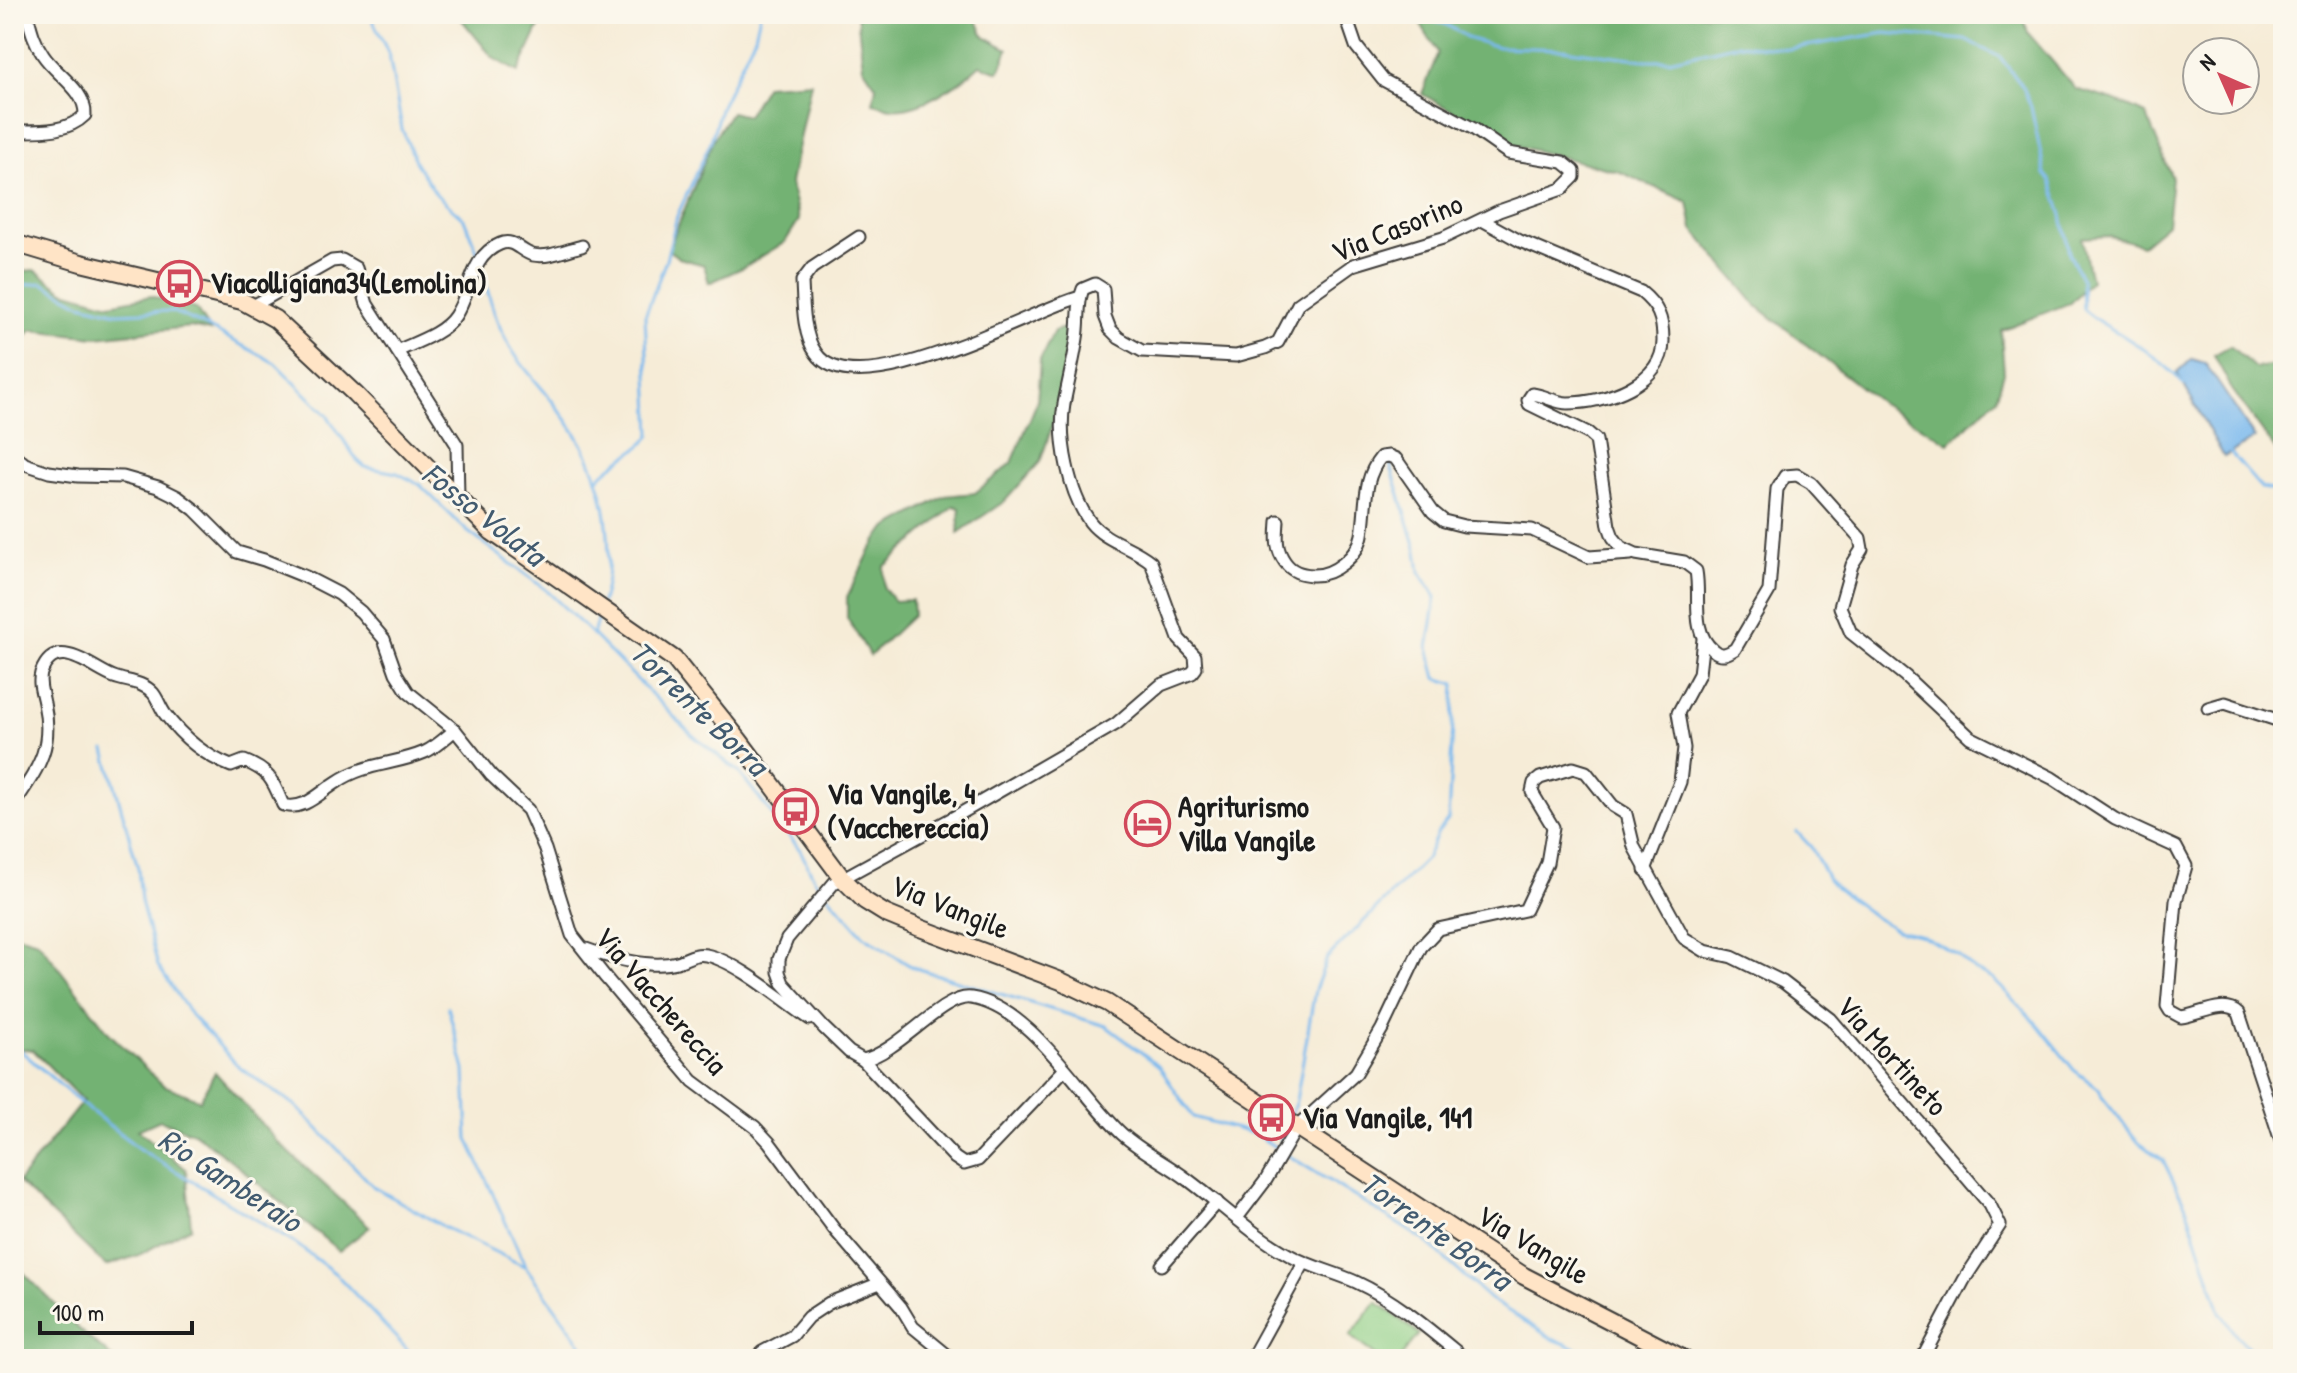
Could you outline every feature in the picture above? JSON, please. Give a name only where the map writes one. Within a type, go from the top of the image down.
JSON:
[{"type":"street","points":[[14,131],[47,131],[79,122],[85,115],[86,105],[78,92],[60,77],[44,57],[33,37],[27,14]]},
{"type":"street","name":"Via Casorino","points":[[1080,297],[1083,289],[1089,286],[1095,284],[1103,289],[1106,322],[1110,329],[1142,351],[1236,356],[1278,342],[1298,304],[1353,265],[1443,238],[1499,211],[1562,189],[1570,183],[1574,171],[1563,162],[1508,153],[1474,129],[1383,80],[1356,46],[1345,14]]},
{"type":"street","points":[[1482,220],[1520,241],[1641,292],[1655,303],[1663,323],[1664,351],[1655,368],[1643,380],[1627,391],[1604,397],[1566,403],[1532,394],[1528,400],[1529,404],[1596,440],[1609,526],[1621,547],[1636,554]]},
{"type":"street","points":[[859,237],[812,268],[802,281],[812,346],[821,360],[838,369],[865,371],[912,361],[968,344],[1080,297],[1075,355],[1064,407],[1065,449],[1071,482],[1082,508],[1096,528],[1151,562],[1179,639],[1195,656],[1196,668],[1192,673],[1161,685],[1116,724],[838,881],[787,939],[779,959],[783,983],[824,1028],[849,1052],[863,1060],[955,1158],[971,1164],[1064,1070]]},
{"type":"street","points":[[397,351],[439,330],[455,317],[485,253],[511,242],[531,255],[545,256],[582,246]]},
{"type":"street","name":"Via Vangile","points":[[14,243],[81,263],[217,294],[253,306],[275,319],[509,545],[666,653],[684,669],[838,881],[865,901],[886,914],[1061,981],[1107,1003],[1532,1281],[1651,1352],[1684,1359]]},
{"type":"street","points":[[253,306],[332,261],[342,260],[356,268],[367,304],[457,445],[458,499]]},
{"type":"street","name":"Via Vacchereccia","points":[[14,455],[25,464],[49,472],[123,477],[158,487],[195,510],[237,552],[264,560],[339,594],[361,612],[384,639],[396,673],[408,692],[455,730],[491,775],[528,810],[545,849],[572,935],[606,978],[693,1081],[755,1127],[769,1142],[834,1229],[901,1307],[913,1327],[952,1359]]},
{"type":"street","points":[[1278,521],[1276,549],[1287,566],[1300,574],[1320,575],[1336,568],[1348,559],[1362,538],[1367,486],[1372,468],[1381,457],[1389,456],[1396,459],[1433,512],[1444,521],[1464,526],[1532,530],[1550,537],[1572,552],[1589,557],[1636,554],[1684,562],[1696,571],[1703,639],[1699,674],[1678,713],[1684,748],[1680,782],[1645,870]]},
{"type":"street","points":[[1703,639],[1719,654],[1735,649],[1769,591],[1777,489],[1785,476],[1797,475],[1811,483],[1860,538],[1862,549],[1852,565],[1840,607],[1851,633],[1905,676],[1970,737],[2052,778],[2115,819],[2176,847],[2186,866],[2176,901],[2167,1006],[2181,1017],[2224,1006],[2239,1013],[2283,1147]]},
{"type":"street","points":[[14,804],[40,767],[48,741],[40,690],[41,674],[48,662],[59,655],[73,655],[110,676],[140,683],[153,693],[165,714],[192,745],[231,766],[244,761],[255,765],[275,782],[283,805],[293,808],[368,766],[426,752],[455,730]]},
{"type":"street","points":[[2208,708],[2225,703],[2283,722]]},
{"type":"street","name":"Via Mortineto","points":[[1237,1218],[1266,1180],[1297,1127],[1356,1073],[1382,1029],[1421,947],[1438,929],[1525,910],[1547,863],[1553,827],[1532,792],[1534,783],[1540,778],[1573,768],[1586,772],[1613,806],[1626,814],[1634,847],[1684,938],[1705,951],[1732,957],[1783,982],[1831,1019],[1990,1205],[2000,1225],[1964,1280],[1922,1359]]},
{"type":"street","points":[[585,949],[609,958],[641,962],[676,962],[695,954],[719,959],[736,967],[824,1028]]},
{"type":"street","points":[[863,1060],[904,1039],[947,1004],[970,998],[985,1002],[1019,1021],[1038,1037],[1121,1132],[1273,1246],[1392,1302],[1465,1359]]},
{"type":"street","points":[[1162,1265],[1217,1202]]},
{"type":"street","points":[[1251,1359],[1304,1263]]},
{"type":"street","points":[[757,1359],[762,1352],[792,1336],[808,1317],[829,1303],[880,1283]]},
{"type":"green space","points":[[457,14],[545,14],[518,72],[493,58]]},
{"type":"green space","points":[[857,14],[974,14],[984,36],[1008,49],[999,72],[980,65],[951,88],[926,101],[914,106],[889,108],[873,103],[876,86],[863,67]]},
{"type":"green space","points":[[1427,14],[2023,14],[2028,33],[2076,89],[2146,114],[2172,178],[2167,224],[2142,245],[2109,236],[2082,238],[2091,281],[2070,303],[2001,330],[2004,373],[1996,399],[1949,443],[1882,404],[1757,306],[1693,229],[1688,202],[1620,172],[1514,145],[1422,94],[1438,53],[1421,25]]},
{"type":"green space","points":[[811,82],[790,183],[799,220],[785,242],[744,267],[709,283],[704,265],[679,258],[668,250],[713,140],[731,112],[747,116],[766,85]]},
{"type":"green space","points":[[35,270],[64,291],[110,304],[151,296],[196,309],[210,331],[190,327],[96,337],[31,330],[14,351],[14,272]]},
{"type":"green space","points":[[1064,328],[1068,351],[1053,424],[1040,462],[1005,501],[958,533],[960,508],[954,506],[884,567],[884,588],[894,601],[912,600],[913,615],[870,656],[847,618],[847,597],[870,551],[885,529],[945,496],[975,493],[1012,463],[1037,402],[1040,360],[1054,331]]},
{"type":"green space","points":[[2230,346],[2255,368],[2283,364],[2283,460],[2231,388],[2214,355]]},
{"type":"green space","points":[[14,934],[38,941],[109,1033],[163,1085],[200,1100],[215,1072],[276,1140],[370,1227],[339,1251],[194,1133],[160,1120],[138,1130],[186,1169],[191,1227],[139,1255],[106,1266],[18,1182],[83,1101],[33,1050],[14,1048]]},
{"type":"green space","points":[[14,1263],[83,1333],[114,1359],[14,1359]]},
{"type":"green space","points":[[1377,1302],[1419,1334],[1399,1359],[1380,1359],[1350,1336]]},
{"type":"water","points":[[2192,359],[2205,363],[2255,438],[2224,457],[2177,373]]},
{"type":"waterway","name":"Torrente Borra","points":[[370,14],[389,55],[402,129],[416,163],[437,195],[464,219],[479,256]]},
{"type":"waterway","points":[[597,480],[648,440],[651,434],[645,316],[666,260],[677,216],[711,141],[721,106],[755,36],[760,14]]},
{"type":"waterway","points":[[1425,19],[1445,24],[1470,39],[1499,47],[1562,49],[1646,60],[1669,60],[1738,44],[1788,49],[1885,33],[1965,40],[2000,57],[2023,87],[2031,107],[2045,174],[2051,181],[2062,215],[2069,253],[2082,280],[2083,309],[2157,359],[2184,385]]},
{"type":"waterway","name":"Torrente Borra","points":[[482,268],[502,333],[524,367],[574,431],[596,474],[605,510],[609,548],[602,602]]},
{"type":"waterway","name":"Fosso Volata","points":[[14,286],[42,283],[81,304],[117,313],[171,311],[275,363],[327,415],[365,467],[397,473],[419,484],[467,531],[545,589],[593,635]]},
{"type":"waterway","points":[[2229,451],[2261,488],[2271,490],[2283,487]]},
{"type":"waterway","points":[[1291,1115],[1315,990],[1327,958],[1426,859],[1438,832],[1448,820],[1455,684],[1436,678],[1428,648],[1436,597],[1420,572],[1417,551],[1390,463]]},
{"type":"waterway","name":"Torrente Borra","points":[[599,613],[593,635],[691,734],[738,771],[800,850],[823,889]]},
{"type":"waterway","points":[[105,750],[138,868],[141,901],[158,966],[191,1015],[240,1068],[296,1106],[374,1187],[446,1228],[526,1267],[592,1359]]},
{"type":"waterway","points":[[1797,832],[1811,847],[1836,888],[1876,918],[1897,930],[1923,936],[1993,979],[2038,1025],[2074,1070],[2099,1089],[2139,1143],[2163,1160],[2187,1209],[2220,1312],[2237,1336],[2260,1359]]},
{"type":"waterway","name":"Torrente Borra","points":[[828,895],[864,936],[912,967],[1106,1026],[1158,1065],[1193,1117],[1255,1134],[1280,1150]]},
{"type":"waterway","points":[[448,1007],[465,1070],[468,1139],[525,1265]]},
{"type":"waterway","name":"Rio Gamberaio","points":[[14,1045],[141,1150],[296,1244],[336,1274],[416,1359]]},
{"type":"waterway","points":[[1278,1149],[1286,1126]]},
{"type":"waterway","name":"Torrente Borra","points":[[1286,1154],[1424,1240],[1491,1300],[1553,1339],[1605,1359]]},
{"type":"place","name":"Viacolligiana34(Lemolina)","points":[[179,283]]},
{"type":"place","name":"Via Vangile, 4 (Vacchereccia)","points":[[796,811]]},
{"type":"place","name":"Agriturismo Villa Vangile","points":[[1147,824]]},
{"type":"place","name":"Via Vangile, 141","points":[[1271,1118]]}]
